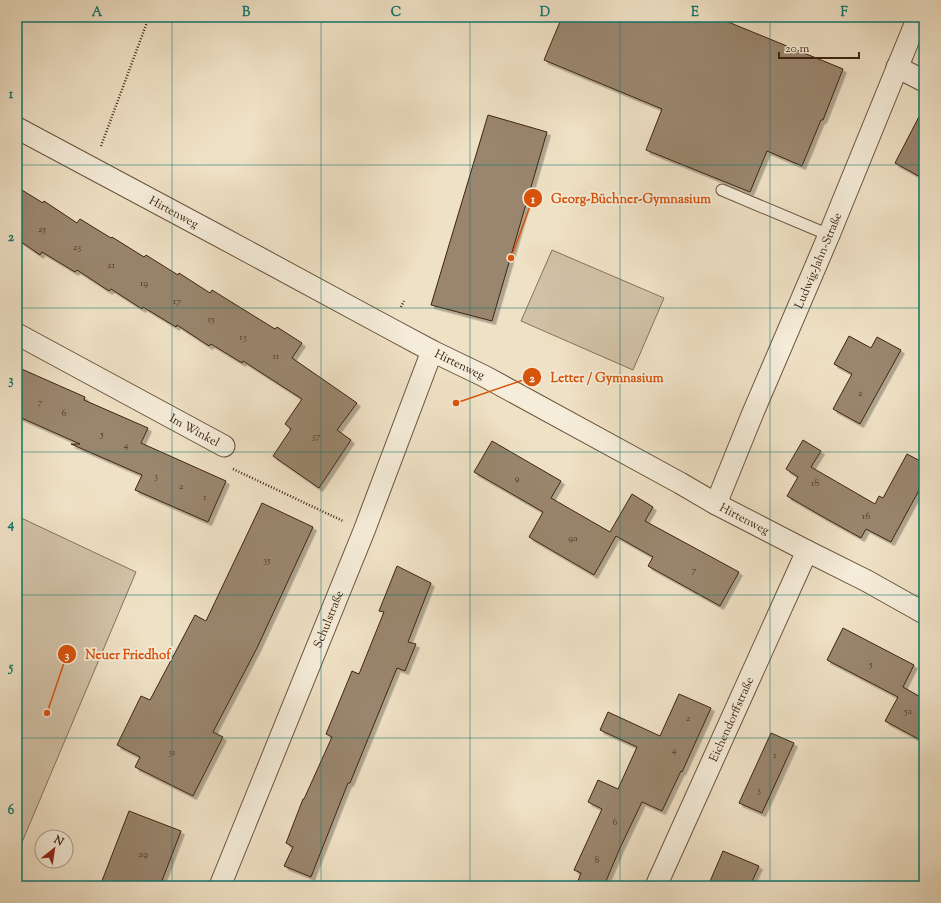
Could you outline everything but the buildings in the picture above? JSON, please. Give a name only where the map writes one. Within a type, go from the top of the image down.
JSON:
[{"type":"street","name":"Ludwig-Jahn-Straße","points":[[716,504],[829,235],[918,17]]},
{"type":"street","points":[[898,67],[924,81]]},
{"type":"street","name":"Hirtenweg","points":[[17,128],[432,351],[484,376],[716,504],[924,612]]},
{"type":"street","name":"Im Winkel","points":[[17,334],[224,446]]},
{"type":"street","name":"Schulstraße","points":[[220,886],[364,531],[432,351]]},
{"type":"street","name":"Eichendorffstraße","points":[[656,886],[807,551]]},
{"type":"lane","points":[[722,190],[829,235]]},
{"type":"path","points":[[93,169],[149,17]]},
{"type":"path","name":"Im Winkel","points":[[224,446],[233,469],[364,531]]},
{"type":"shaded area","points":[[552,250],[664,298],[633,370],[521,321]]},
{"type":"shaded area","points":[[17,516],[136,572],[17,854]]},
{"type":"place","name":"Georg-Büchner-Gymnasium","points":[[511,258]]},
{"type":"place","name":"Letter / Gymnasium","points":[[456,403]]},
{"type":"place","name":"Neuer Friedhof","points":[[47,713]]}]
